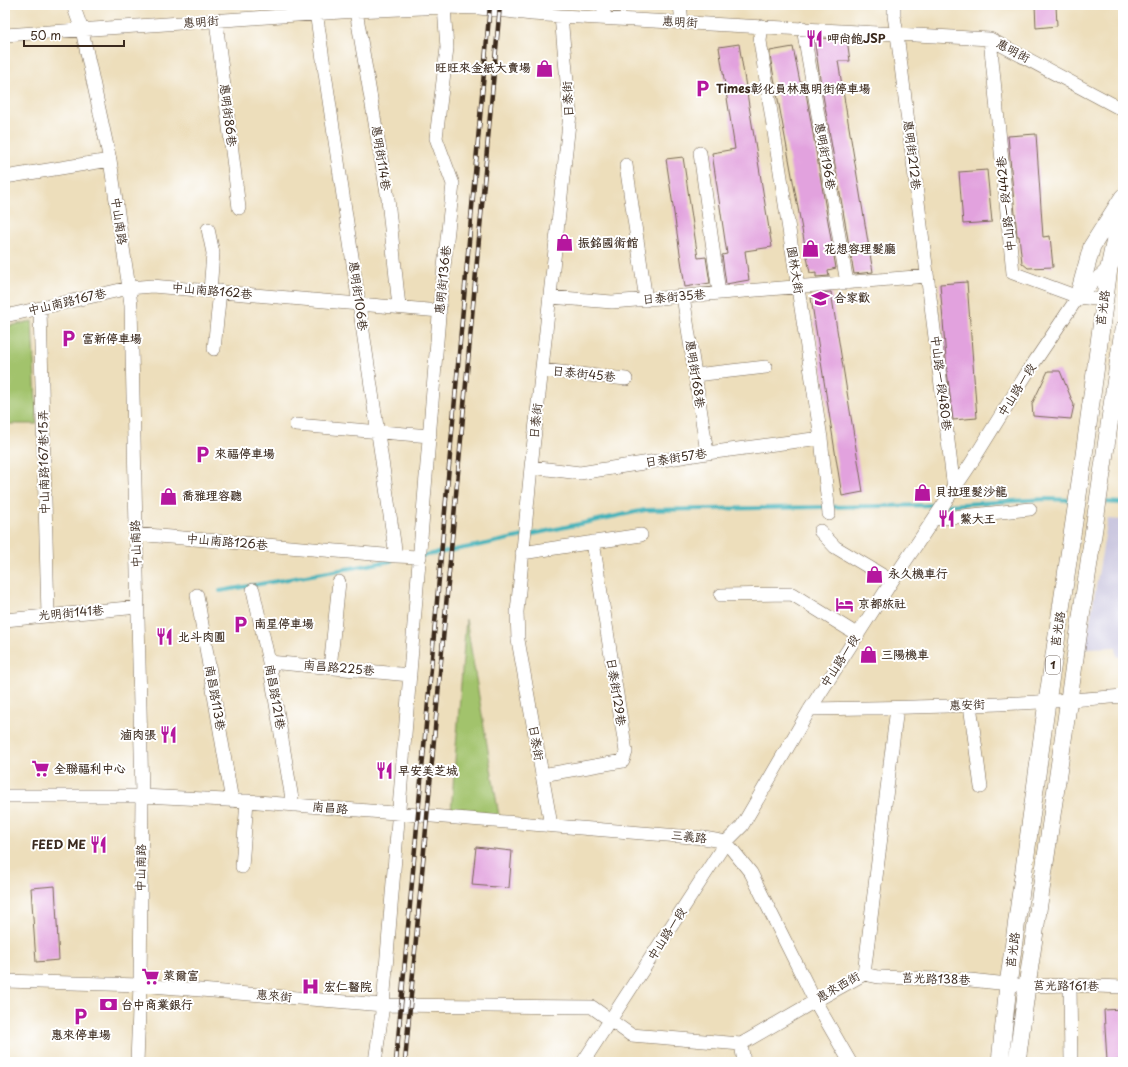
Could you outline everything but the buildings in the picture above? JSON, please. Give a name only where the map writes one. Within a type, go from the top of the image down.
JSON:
[{"type":"main road","points":[[1078,297],[1092,246],[1123,197]]},
{"type":"main road","name":"1","points":[[1109,268],[1119,220],[1123,214]]},
{"type":"main road","name":"莒光路","points":[[1000,1062],[1008,984],[1047,702],[1084,455],[1109,268]]},
{"type":"main road","name":"莒光路","points":[[1018,1062],[1027,986],[1123,330]]},
{"type":"street","name":"中山南路","points":[[73,5],[82,30],[110,160],[129,288],[142,796],[140,985],[137,1062]]},
{"type":"street","points":[[603,5],[605,18]]},
{"type":"street","points":[[680,5],[682,22]]},
{"type":"street","name":"惠明街212巷","points":[[894,5],[894,16],[928,276]]},
{"type":"street","name":"惠明街","points":[[5,35],[216,21],[315,9],[356,11],[391,7],[444,7],[479,8],[561,16],[990,39],[1123,110]]},
{"type":"street","name":"惠明街136巷","points":[[420,557],[440,311],[453,184],[436,138],[447,48],[444,7]]},
{"type":"street","name":"惠明街106巷","points":[[315,9],[360,304],[396,556]]},
{"type":"street","name":"惠明街114巷","points":[[356,11],[388,199],[399,307]]},
{"type":"street","name":"日泰街","points":[[551,825],[518,640],[517,612],[530,467],[570,114],[561,16]]},
{"type":"street","name":"惠明街86巷","points":[[216,21],[239,208]]},
{"type":"street","name":"園林大街","points":[[762,26],[760,41],[821,438],[829,514]]},
{"type":"street","name":"惠明街196巷","points":[[803,28],[847,283]]},
{"type":"street","name":"中山路一段442巷","points":[[990,39],[1013,273],[1078,297],[1104,300]]},
{"type":"street","points":[[700,153],[719,293]]},
{"type":"street","points":[[5,177],[110,160]]},
{"type":"street","points":[[626,165],[646,300]]},
{"type":"street","points":[[208,229],[213,253],[215,291],[214,349]]},
{"type":"street","name":"中山路一段","points":[[583,1062],[726,842],[742,826],[810,709],[892,581],[954,489],[1029,370],[1078,297],[1123,254]]},
{"type":"street","name":"日泰街35巷","points":[[550,296],[612,302],[928,276]]},
{"type":"street","name":"中山路一段480巷","points":[[928,276],[954,489]]},
{"type":"street","name":"中山南路162巷","points":[[129,288],[152,286],[440,311]]},
{"type":"street","name":"中山南路167巷","points":[[5,316],[129,288]]},
{"type":"street","name":"惠明街168巷","points":[[683,296],[707,453]]},
{"type":"street","name":"中山南路167巷15弄","points":[[40,309],[48,615]]},
{"type":"street","points":[[695,375],[766,367]]},
{"type":"street","name":"日泰街45巷","points":[[542,370],[626,378]]},
{"type":"street","points":[[296,425],[430,436]]},
{"type":"street","name":"日泰街57巷","points":[[530,467],[580,473],[707,453],[821,438]]},
{"type":"street","points":[[934,519],[1030,509]]},
{"type":"street","points":[[820,531],[835,547],[892,581]]},
{"type":"street","name":"中山南路126巷","points":[[135,534],[396,556]]},
{"type":"street","points":[[522,553],[641,535]]},
{"type":"street","name":"日泰街129巷","points":[[542,775],[623,761],[626,752],[593,542]]},
{"type":"street","points":[[375,1062],[383,1005],[420,557],[396,556]]},
{"type":"street","points":[[330,668],[338,582]]},
{"type":"street","name":"南昌路121巷","points":[[253,590],[268,662],[293,805]]},
{"type":"street","points":[[721,595],[792,594],[858,634]]},
{"type":"street","name":"南昌路113巷","points":[[197,595],[232,801]]},
{"type":"street","name":"光明街141巷","points":[[5,620],[138,607]]},
{"type":"street","name":"南昌路225巷","points":[[268,662],[410,675]]},
{"type":"street","name":"惠安街","points":[[810,709],[897,708],[1047,702],[1123,696]]},
{"type":"street","points":[[970,705],[980,787]]},
{"type":"street","name":"惠來西街","points":[[741,1044],[815,1000],[864,974],[897,708]]},
{"type":"street","name":"南昌路","points":[[5,796],[142,796],[247,801],[399,813]]},
{"type":"street","points":[[242,867],[247,801]]},
{"type":"street","name":"三義路","points":[[399,813],[704,838],[726,842]]},
{"type":"street","points":[[726,842],[751,873],[815,1000],[850,1062]]},
{"type":"street","name":"莒光路138巷","points":[[864,974],[878,977],[970,980],[1008,984]]},
{"type":"street","name":"惠來街","points":[[5,981],[140,985],[383,1005],[592,1007],[610,1021]]},
{"type":"street","name":"莒光路161巷","points":[[1008,984],[1027,986],[1070,985],[1123,987]]},
{"type":"street","points":[[1070,985],[1071,1062]]},
{"type":"street","points":[[610,1021],[631,1035],[741,1044],[744,1062]]},
{"type":"shaded area","points":[[1108,519],[1123,520],[1123,656],[1117,657],[1116,647],[1085,648]]},
{"type":"green space","points":[[32,321],[37,424],[5,424],[5,327]]},
{"type":"green space","points":[[466,619],[499,816],[451,812]]},
{"type":"waterway","points":[[947,505],[1046,499],[1074,500]]},
{"type":"waterway","points":[[1103,502],[1123,503]]},
{"type":"waterway","points":[[421,556],[481,545],[645,510],[940,505]]},
{"type":"waterway","points":[[220,591],[391,561]]},
{"type":"railway","points":[[396,1062],[490,5]]},
{"type":"railway","points":[[405,1062],[500,5]]},
{"type":"place","name":"呷尚飽JSP","points":[[814,39]]},
{"type":"place","name":"旺旺來金紙大賣場","points":[[544,68]]},
{"type":"place","name":"Times彰化員林惠明街停車場","points":[[703,89]]},
{"type":"place","name":"振銘國術館","points":[[565,243]]},
{"type":"place","name":"花想容理髮廳","points":[[811,249]]},
{"type":"place","name":"合家歡","points":[[821,298]]},
{"type":"place","name":"富新停車場","points":[[69,339]]},
{"type":"place","name":"來福停車場","points":[[202,454]]},
{"type":"place","name":"貝拉理髮沙龍","points":[[922,492]]},
{"type":"place","name":"喬雅理容聽","points":[[169,496]]},
{"type":"place","name":"鱉大王","points":[[947,519]]},
{"type":"place","name":"永久機車行","points":[[875,574]]},
{"type":"place","name":"京都旅社","points":[[845,604]]},
{"type":"place","name":"南星停車場","points":[[241,624]]},
{"type":"place","name":"北斗肉圓","points":[[165,637]]},
{"type":"place","name":"三陽機車","points":[[868,655]]},
{"type":"place","name":"滷肉張","points":[[169,735]]},
{"type":"place","name":"全聯福利中心","points":[[41,769]]},
{"type":"place","name":"早安美芝城","points":[[385,771]]},
{"type":"place","name":"FEED ME","points":[[99,845]]},
{"type":"place","name":"萊爾富","points":[[150,976]]},
{"type":"place","name":"宏仁醫院","points":[[311,987]]},
{"type":"place","name":"台中商業銀行","points":[[108,1005]]},
{"type":"place","name":"惠來停車場","points":[[81,1016]]}]
